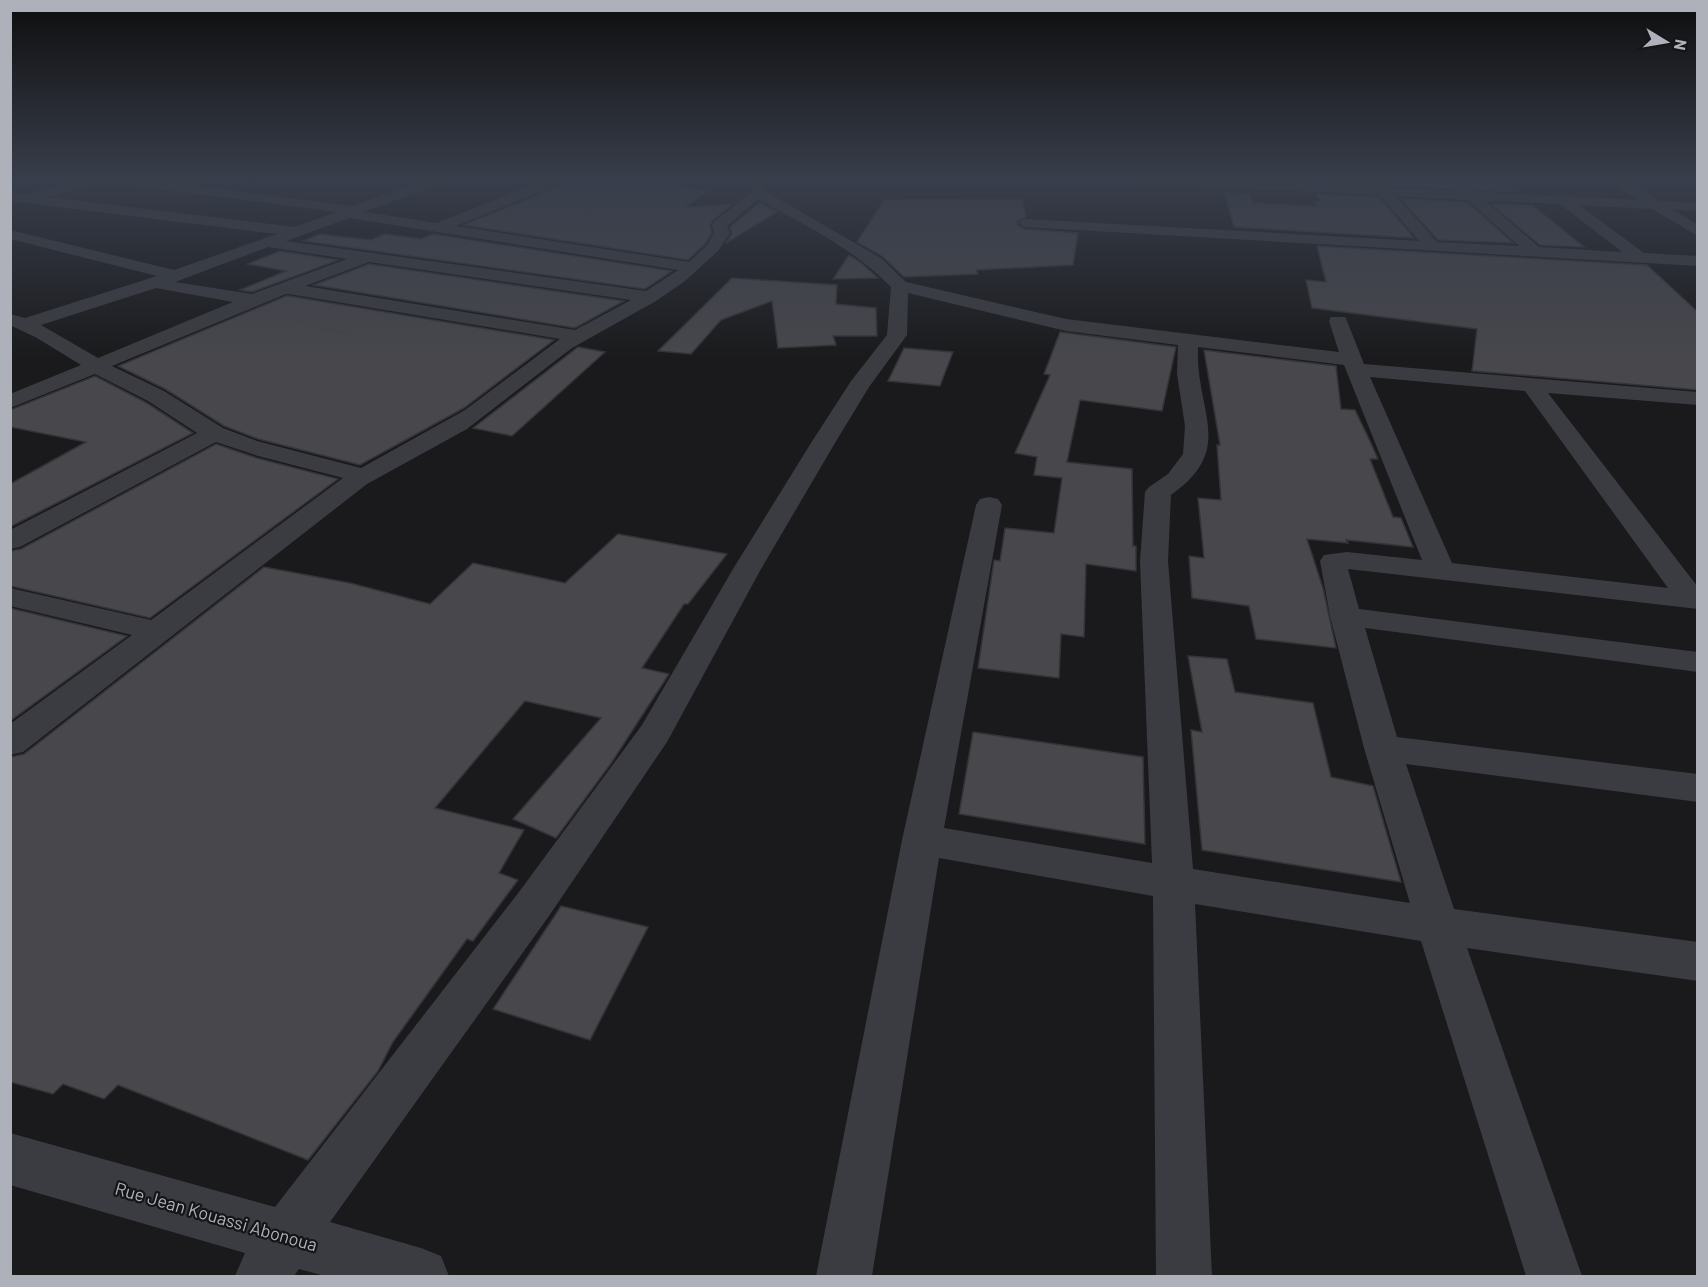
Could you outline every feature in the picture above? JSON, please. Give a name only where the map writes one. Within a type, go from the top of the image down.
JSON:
[{"type":"street","points":[[30,239],[176,276]]},
{"type":"street","points":[[18,322],[155,283],[277,239]]},
{"type":"street","points":[[512,239],[692,267]]},
{"type":"street","points":[[10,742],[358,479],[473,415],[579,336],[650,297],[692,267],[720,239]]},
{"type":"street","points":[[840,239],[875,261],[900,286],[1066,326],[1354,365],[1532,386],[1698,399]]},
{"type":"street","points":[[1373,239],[1432,246],[1698,261]]},
{"type":"street","points":[[1426,239],[1432,246]]},
{"type":"street","points":[[1520,239],[1535,252]]},
{"type":"street","points":[[1615,239],[1639,257]]},
{"type":"street","points":[[267,243],[650,297]]},
{"type":"street","points":[[10,402],[246,304],[392,247]]},
{"type":"street","points":[[155,283],[246,304]]},
{"type":"street","points":[[274,1257],[534,904],[655,733],[747,569],[823,443],[859,386],[897,335],[900,286]]},
{"type":"street","points":[[288,289],[579,336]]},
{"type":"street","points":[[1338,321],[1354,365],[1441,572]]},
{"type":"street","points":[[18,322],[67,345],[96,366],[156,396],[215,433],[264,450],[356,474],[358,479]]},
{"type":"street","points":[[1184,1276],[1172,845],[1154,561],[1158,492],[1173,483],[1189,468],[1198,446],[1197,413],[1187,373],[1188,341]]},
{"type":"street","points":[[1532,386],[1695,600]]},
{"type":"street","points":[[10,541],[215,433]]},
{"type":"street","points":[[843,1276],[922,840],[989,505]]},
{"type":"street","points":[[1554,1276],[1382,748],[1346,616],[1334,561],[1347,560],[1695,600]]},
{"type":"street","points":[[10,597],[157,631]]},
{"type":"street","points":[[1346,616],[1698,662]]},
{"type":"street","points":[[1382,748],[1698,789]]},
{"type":"street","points":[[922,840],[1172,884],[1440,927],[1698,962]]},
{"type":"street","name":"Rue Jean Kouassi Abonoua","points":[[10,1159],[274,1257],[421,1276]]},
{"type":"path","points":[[246,304],[349,335]]},
{"type":"building","points":[[308,239],[466,239],[672,271],[645,289],[303,241]]},
{"type":"building","points":[[554,239],[708,239],[688,260]]},
{"type":"building","points":[[859,239],[1077,239],[1073,265],[976,270],[978,274],[904,277],[882,256],[857,242]]},
{"type":"building","points":[[1509,239],[1513,243],[1438,240]]},
{"type":"building","points":[[1533,239],[1574,239],[1584,247],[1540,245]]},
{"type":"building","points":[[1317,246],[1647,265],[1698,312],[1698,390],[1472,371],[1477,329],[1312,308],[1306,280],[1326,282]]},
{"type":"building","points":[[280,251],[338,260],[252,292],[240,290],[286,271],[248,264]]},
{"type":"building","points":[[849,255],[860,262],[878,278],[833,279]]},
{"type":"building","points":[[369,264],[624,301],[575,328],[314,285]]},
{"type":"building","points":[[732,278],[837,285],[836,304],[876,308],[877,336],[833,336],[836,345],[778,348],[772,301],[721,320],[691,354],[658,351]]},
{"type":"building","points":[[286,296],[554,340],[464,408],[360,465],[258,439],[224,426],[165,389],[118,366]]},
{"type":"building","points":[[1060,332],[1176,347],[1162,411],[1080,400],[1067,462],[1132,469],[1133,546],[1136,546],[1136,571],[1086,564],[1084,637],[1061,634],[1059,678],[978,668],[994,560],[1000,561],[1005,528],[1054,533],[1062,478],[1034,475],[1037,457],[1015,453],[1050,375],[1044,374]]},
{"type":"building","points":[[578,347],[605,352],[512,436],[473,428]]},
{"type":"building","points":[[904,348],[953,352],[940,386],[888,381]]},
{"type":"building","points":[[1204,350],[1336,366],[1341,409],[1355,410],[1378,459],[1370,459],[1393,517],[1401,518],[1413,547],[1346,540],[1348,543],[1307,539],[1323,588],[1336,648],[1256,639],[1249,606],[1192,598],[1189,556],[1204,558],[1198,498],[1221,500],[1217,445],[1220,445]]},
{"type":"building","points":[[95,376],[147,403],[193,433],[10,527],[10,484],[86,442],[10,427],[10,410]]},
{"type":"building","points":[[216,444],[257,458],[338,479],[150,618],[10,586],[10,551],[21,549]]},
{"type":"building","points":[[618,534],[727,554],[688,604],[684,604],[642,668],[669,674],[612,762],[556,838],[513,819],[601,718],[525,701],[435,808],[524,830],[499,873],[518,880],[473,941],[467,939],[393,1042],[378,1071],[308,1160],[118,1085],[104,1099],[63,1084],[53,1094],[10,1082],[10,757],[24,754],[264,567],[350,583],[430,604],[473,563],[565,583]]},
{"type":"building","points":[[10,608],[127,636],[10,721]]},
{"type":"building","points":[[1188,656],[1227,659],[1235,692],[1313,703],[1331,777],[1373,786],[1401,882],[1202,850],[1191,730],[1202,732]]},
{"type":"building","points":[[973,732],[1143,757],[1145,844],[959,814]]},
{"type":"building","points":[[561,906],[648,927],[590,1040],[493,1009]]}]
